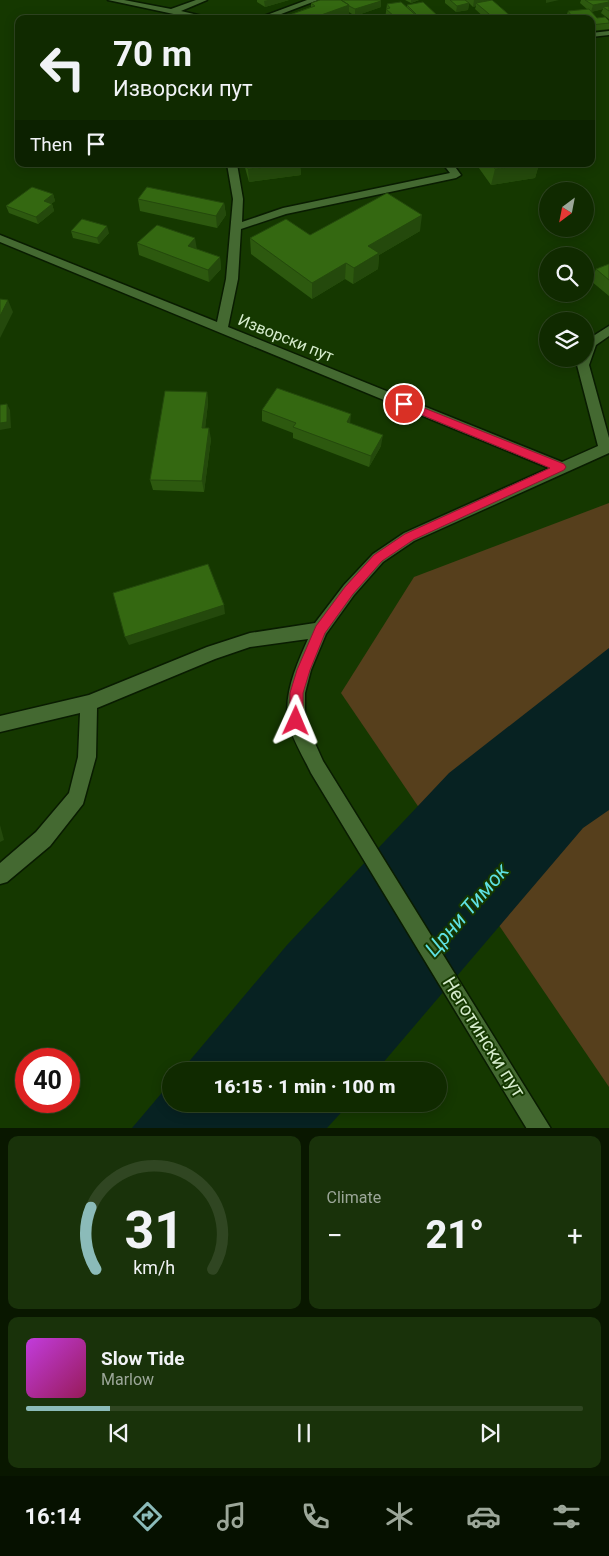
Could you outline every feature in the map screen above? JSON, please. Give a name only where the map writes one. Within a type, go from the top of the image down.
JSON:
[{"type":"street","points":[[112,0],[188,15]]},
{"type":"street","points":[[171,12],[203,0]]},
{"type":"street","points":[[271,15],[314,0]]},
{"type":"street","points":[[595,35],[609,33]]},
{"type":"street","points":[[222,329],[232,279],[238,199],[233,167]]},
{"type":"street","points":[[235,228],[283,211],[456,175],[450,167]]},
{"type":"street","name":"Изворски пут","points":[[0,238],[560,467]]},
{"type":"street","points":[[607,447],[583,365],[590,343],[609,330]]},
{"type":"street","name":"Неготински пут","points":[[540,1128],[317,767],[296,721],[297,693],[303,670],[320,630],[349,590],[378,558],[409,537],[607,447]]},
{"type":"street","points":[[0,724],[89,704],[213,652],[250,640],[320,630]]},
{"type":"street","points":[[0,875],[43,839],[76,798],[87,757],[89,704]]},
{"type":"shaded area","points":[[609,503],[609,1087],[341,693],[414,577]]},
{"type":"water","name":"Црни Тимок","points":[[609,648],[609,810],[583,828],[384,1062],[189,1062],[287,945],[449,773]]},
{"type":"water","points":[[162,1093],[162,1112],[342,1112],[327,1128],[132,1128]]},
{"type":"building","points":[[320,0],[341,0],[349,5],[321,15],[290,15],[315,6],[311,3]]},
{"type":"building","points":[[341,0],[380,0],[381,1],[355,9]]},
{"type":"building","points":[[450,0],[465,0],[469,3],[457,6]]},
{"type":"building","points":[[492,0],[509,15],[490,15],[476,3]]},
{"type":"building","points":[[585,0],[609,0],[609,2],[593,5]]},
{"type":"building","points":[[401,2],[416,15],[393,15],[386,9],[390,8],[387,4]]},
{"type":"building","points":[[423,2],[437,15],[417,15],[407,5]]},
{"type":"building","points":[[589,9],[594,15],[571,15],[568,11]]},
{"type":"building","points":[[595,16],[597,18],[605,17],[609,23],[595,25]]},
{"type":"building","points":[[248,167],[267,167],[248,169]]},
{"type":"building","points":[[32,187],[53,194],[44,201],[52,204],[36,217],[6,206]]},
{"type":"building","points":[[147,187],[224,203],[216,216],[138,199]]},
{"type":"building","points":[[387,193],[422,215],[368,246],[379,253],[354,268],[346,263],[312,283],[250,238],[286,219],[310,235]]},
{"type":"building","points":[[82,219],[107,226],[97,238],[71,231]]},
{"type":"building","points":[[157,225],[195,238],[188,246],[220,257],[208,270],[137,243]]},
{"type":"building","points":[[609,264],[609,280],[596,269]]},
{"type":"building","points":[[0,299],[8,300],[0,316]]},
{"type":"building","points":[[277,388],[351,414],[347,422],[383,435],[371,456],[293,427],[296,423],[262,410]]},
{"type":"building","points":[[165,391],[207,392],[202,428],[209,428],[202,481],[150,480]]},
{"type":"building","points":[[7,404],[7,422],[0,423],[0,405]]},
{"type":"building","points":[[208,564],[224,605],[125,637],[113,593]]},
{"type":"route","points":[[296,721],[297,693],[303,670],[320,630],[349,590],[378,558],[409,537],[560,467],[404,404]]}]
